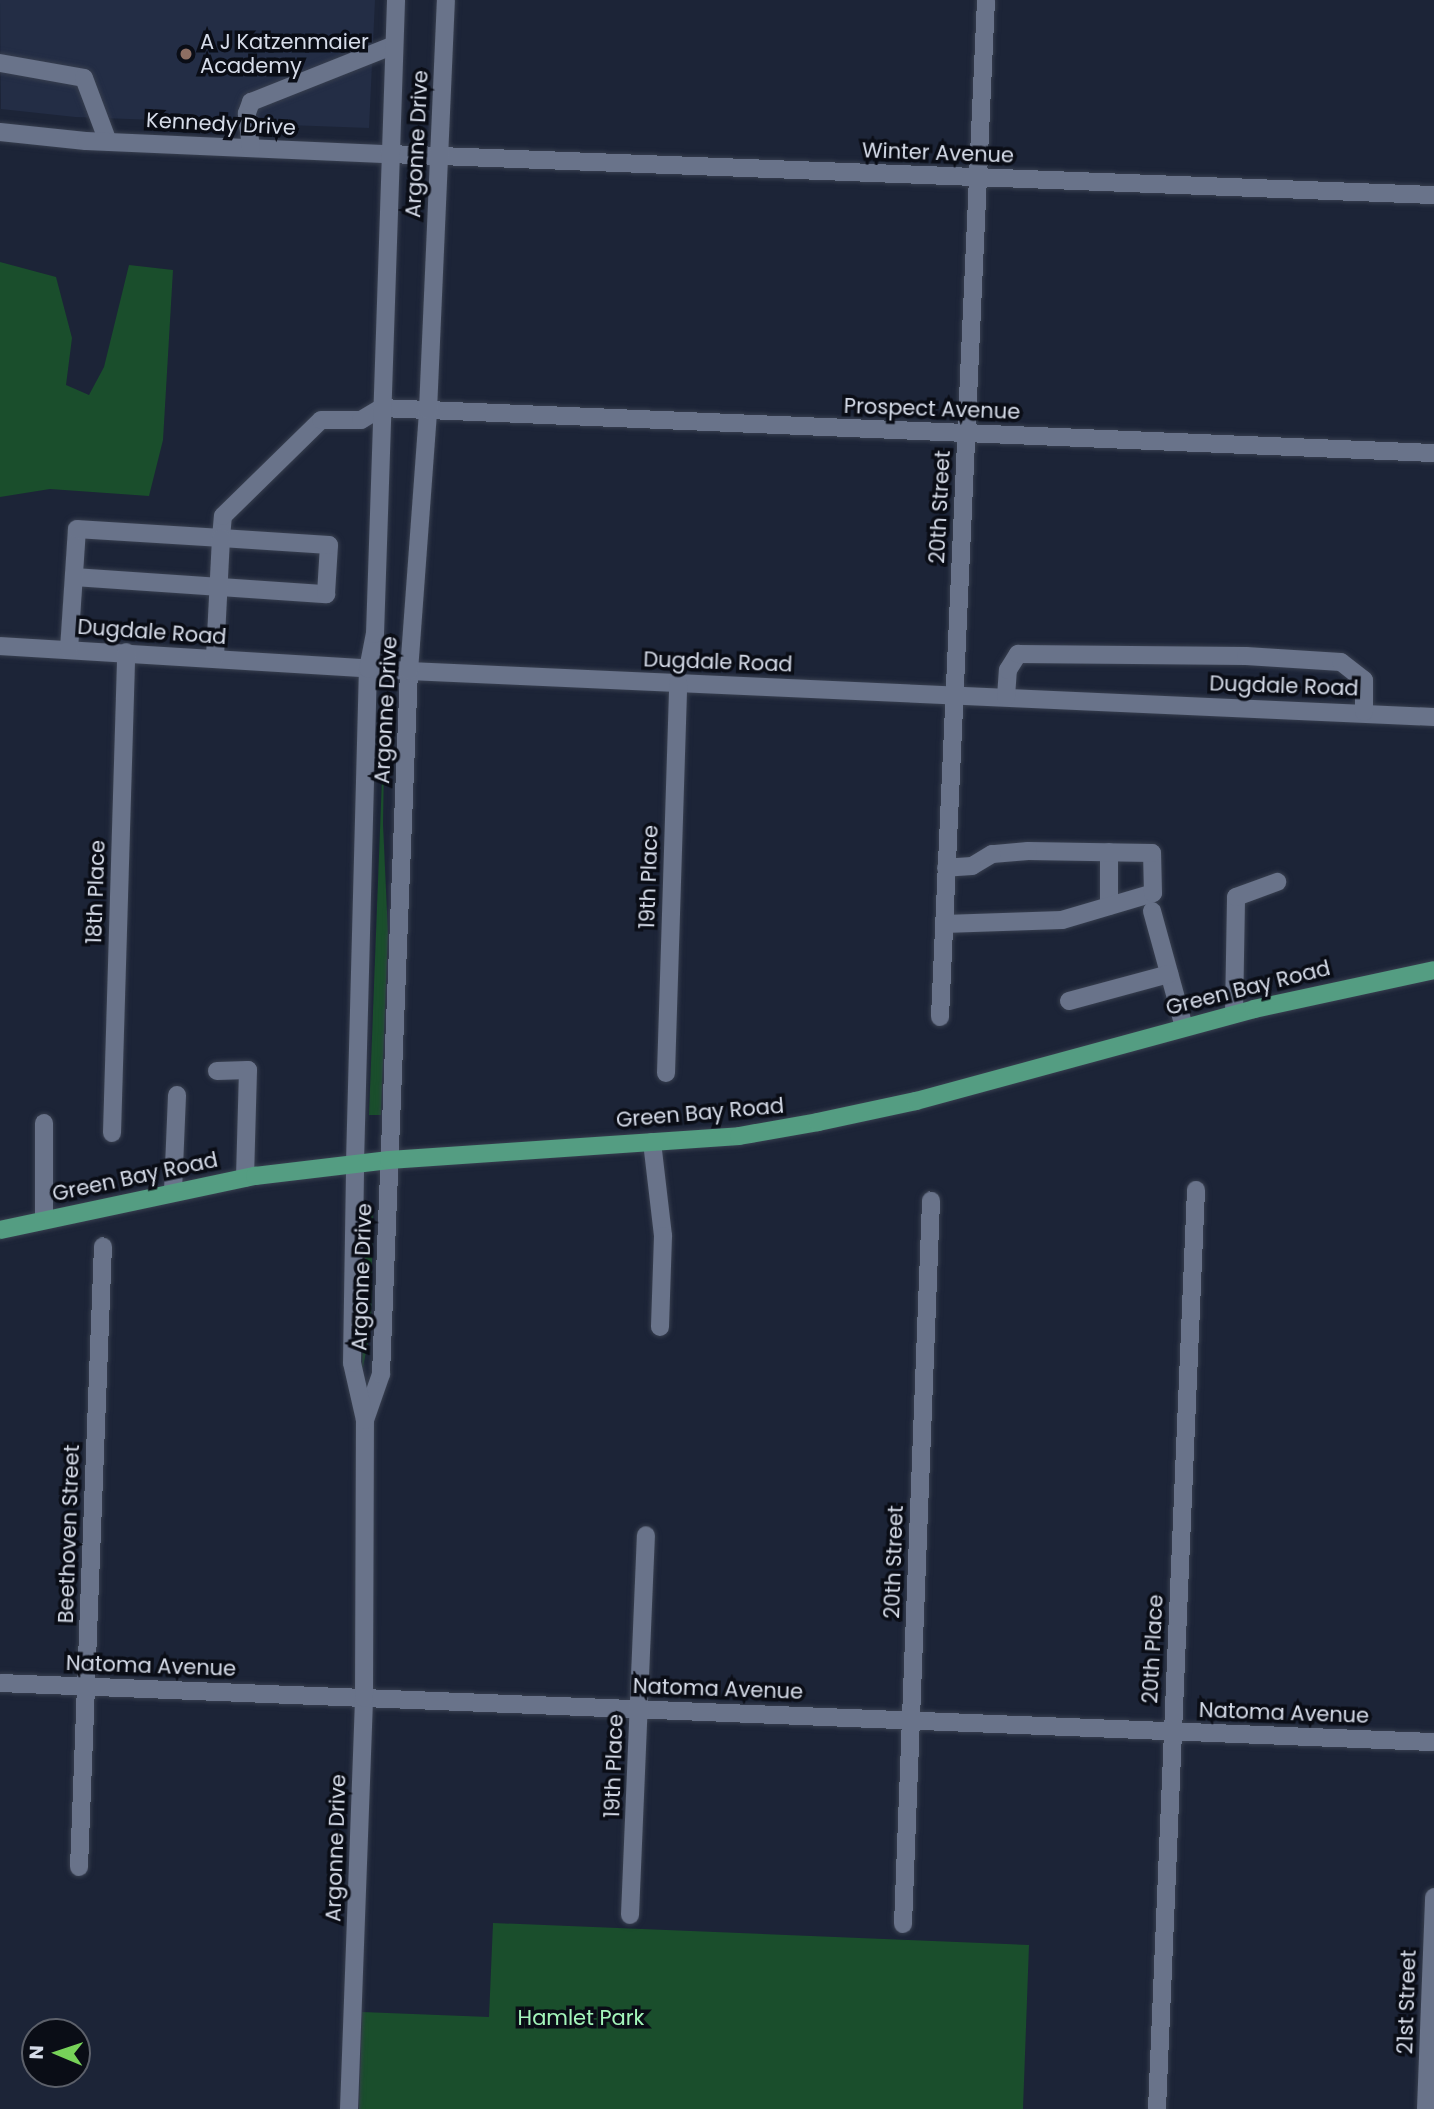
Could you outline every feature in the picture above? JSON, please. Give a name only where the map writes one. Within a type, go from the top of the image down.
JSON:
[{"type":"main road","name":"Green Bay Road","points":[[0,1230],[173,1191],[355,1163],[739,1136],[860,1115],[1234,1014],[1434,970]]},
{"type":"street","name":"Argonne Drive","points":[[349,2109],[364,1698],[365,1420],[352,1363],[355,1163],[368,669],[374,634],[396,0]]},
{"type":"street","name":"Argonne Drive","points":[[365,1420],[382,1374],[409,671],[428,410],[446,0]]},
{"type":"street","name":"20th Street","points":[[940,1017],[986,0]]},
{"type":"street","points":[[251,148],[247,113],[251,102],[394,45]]},
{"type":"street","points":[[0,63],[84,78],[108,142]]},
{"type":"street","name":"Kennedy Drive","points":[[0,132],[108,142],[440,156]]},
{"type":"street","name":"Winter Avenue","points":[[440,156],[1434,195]]},
{"type":"street","points":[[215,658],[223,516],[321,420],[361,420],[381,408]]},
{"type":"street","name":"Prospect Avenue","points":[[381,408],[1434,453]]},
{"type":"street","points":[[69,649],[77,529],[329,545],[326,594],[74,576]]},
{"type":"street","name":"Dugdale Road","points":[[0,646],[368,669],[1434,717]]},
{"type":"street","name":"18th Place","points":[[112,1133],[126,652]]},
{"type":"street","points":[[1006,697],[1008,670],[1018,654],[1246,656],[1341,662],[1364,680],[1364,712]]},
{"type":"street","name":"19th Place","points":[[666,1073],[678,683]]},
{"type":"street","points":[[1109,852],[1109,906]]},
{"type":"street","points":[[944,924],[1062,920],[1153,893],[1152,853],[992,855],[972,866],[946,868]]},
{"type":"street","points":[[1234,1014],[1236,897],[1277,883]]},
{"type":"street","points":[[1152,911],[1184,1027]]},
{"type":"street","points":[[1069,1000],[1169,974]]},
{"type":"street","points":[[217,1070],[248,1070],[245,1178]]},
{"type":"street","points":[[173,1191],[177,1095]]},
{"type":"street","points":[[44,1123],[44,1219]]},
{"type":"street","points":[[652,1142],[663,1236],[660,1327]]},
{"type":"street","name":"20th Place","points":[[1157,2109],[1196,1190]]},
{"type":"street","name":"20th Street","points":[[903,1924],[931,1201]]},
{"type":"street","name":"Beethoven Street","points":[[79,1867],[103,1246]]},
{"type":"street","name":"19th Place","points":[[631,1915],[646,1535]]},
{"type":"street","name":"Natoma Avenue","points":[[0,1683],[1434,1742]]},
{"type":"street","name":"21st Street","points":[[1426,2109],[1434,1897]]},
{"type":"shaded area","name":"A J Katzenmaier Academy","points":[[0,0],[375,0],[369,128],[75,117],[1,109]]},
{"type":"green space","points":[[0,262],[56,277],[72,338],[66,385],[89,395],[104,367],[129,265],[173,270],[163,440],[149,496],[50,489],[0,497]]},
{"type":"green space","points":[[385,700],[383,824],[388,934],[381,1115],[369,1115]]},
{"type":"green space","points":[[373,1206],[371,1327],[362,1372],[366,1208]]},
{"type":"green space","name":"Hamlet Park","points":[[493,1923],[1029,1945],[1023,2109],[359,2109],[362,2012],[489,2017]]},
{"type":"place","name":"A J Katzenmaier Academy","points":[[186,54]]}]
